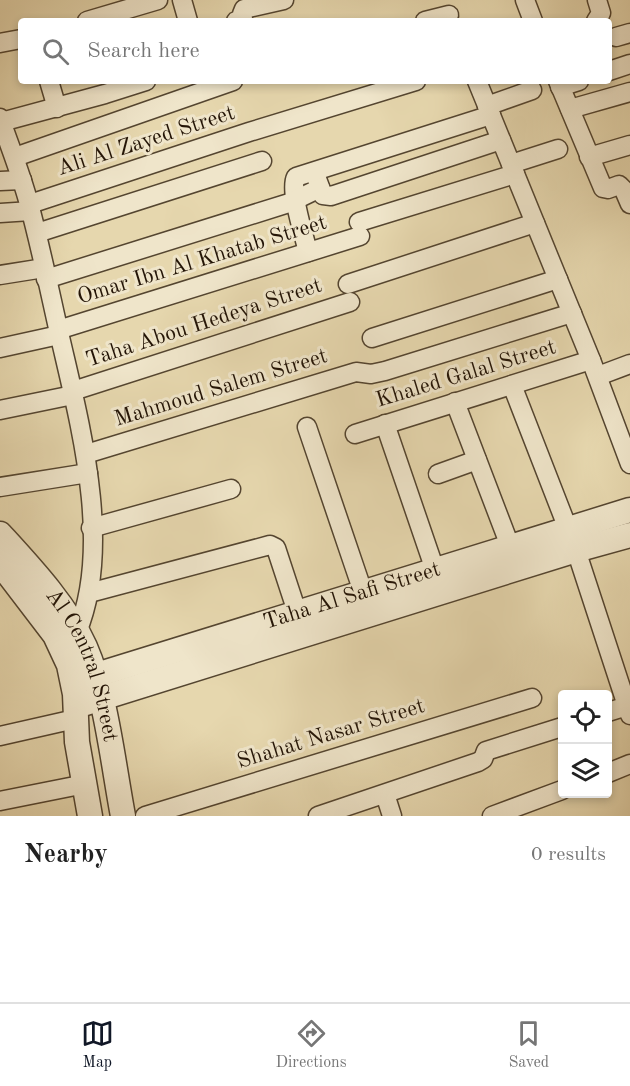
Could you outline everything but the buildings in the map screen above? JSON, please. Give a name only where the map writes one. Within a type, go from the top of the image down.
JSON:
[{"type":"street","points":[[108,18],[136,14],[156,0]]},
{"type":"street","points":[[182,0],[187,18]]},
{"type":"street","points":[[241,18],[244,9],[284,0]]},
{"type":"street","points":[[525,0],[532,18]]},
{"type":"street","points":[[597,0],[601,13],[598,18]]},
{"type":"street","points":[[433,18],[448,12]]},
{"type":"street","points":[[0,43],[18,40]]},
{"type":"street","points":[[612,70],[630,64]]},
{"type":"street","points":[[50,84],[57,108]]},
{"type":"street","points":[[77,632],[89,593],[91,528],[86,454],[37,234],[15,157],[2,125],[136,84]]},
{"type":"street","points":[[15,157],[224,84]]},
{"type":"street","name":"Ali Al Zayed Street","points":[[0,213],[30,208],[249,132],[406,84]]},
{"type":"street","points":[[478,84],[594,368],[630,464]]},
{"type":"street","points":[[559,84],[602,186],[608,189],[619,185],[624,190],[630,204]]},
{"type":"street","points":[[0,275],[45,273],[296,200],[317,180],[489,110],[532,90]]},
{"type":"street","points":[[570,109],[630,92]]},
{"type":"street","points":[[317,180],[323,195],[336,195],[501,140]]},
{"type":"street","points":[[590,157],[630,145]]},
{"type":"street","name":"Omar Ibn Al Khatab Street","points":[[0,348],[59,332],[308,252],[359,229],[513,169],[558,148]]},
{"type":"street","points":[[37,234],[262,160]]},
{"type":"street","points":[[308,252],[294,181],[296,177],[317,180]]},
{"type":"street","points":[[0,181],[22,180]]},
{"type":"street","name":"Taha Abou Hedeya Street","points":[[0,410],[73,393],[535,223]]},
{"type":"street","points":[[372,338],[558,279]]},
{"type":"street","name":"Mahmoud Salem Street","points":[[86,454],[356,372],[371,374],[396,368],[572,313]]},
{"type":"street","name":"Khaled Galal Street","points":[[355,434],[512,385],[594,368],[630,364]]},
{"type":"street","points":[[512,385],[572,539],[629,709],[612,711]]},
{"type":"street","points":[[455,402],[510,546]]},
{"type":"street","points":[[385,424],[435,570]]},
{"type":"street","points":[[307,427],[363,592]]},
{"type":"street","points":[[438,474],[477,460]]},
{"type":"street","points":[[0,487],[88,473]]},
{"type":"street","points":[[91,528],[231,489]]},
{"type":"street","name":"Taha Al Safi Street","points":[[76,713],[101,699],[596,532],[630,510]]},
{"type":"street","name":"Taha Al Safi Street","points":[[596,532],[628,539]]},
{"type":"street","name":"Al Central Street","points":[[0,534],[58,603],[77,632],[84,678],[76,713],[77,742],[90,816]]},
{"type":"street","name":"Taha Al Safi Street","points":[[84,678],[510,546],[572,539]]},
{"type":"street","points":[[89,593],[266,545],[276,548],[297,612]]},
{"type":"street","name":"Al Central Street","points":[[0,563],[55,635],[69,665],[84,678],[101,699],[123,816]]},
{"type":"street","name":"Shahat Nasar Street","points":[[145,816],[532,698]]},
{"type":"street","points":[[0,736],[76,713]]},
{"type":"street","points":[[318,816],[481,761],[486,751],[558,728]]},
{"type":"street","points":[[612,771],[630,764]]},
{"type":"street","points":[[0,801],[85,784]]},
{"type":"street","points":[[492,816],[558,791]]},
{"type":"street","points":[[385,794],[392,816]]}]
